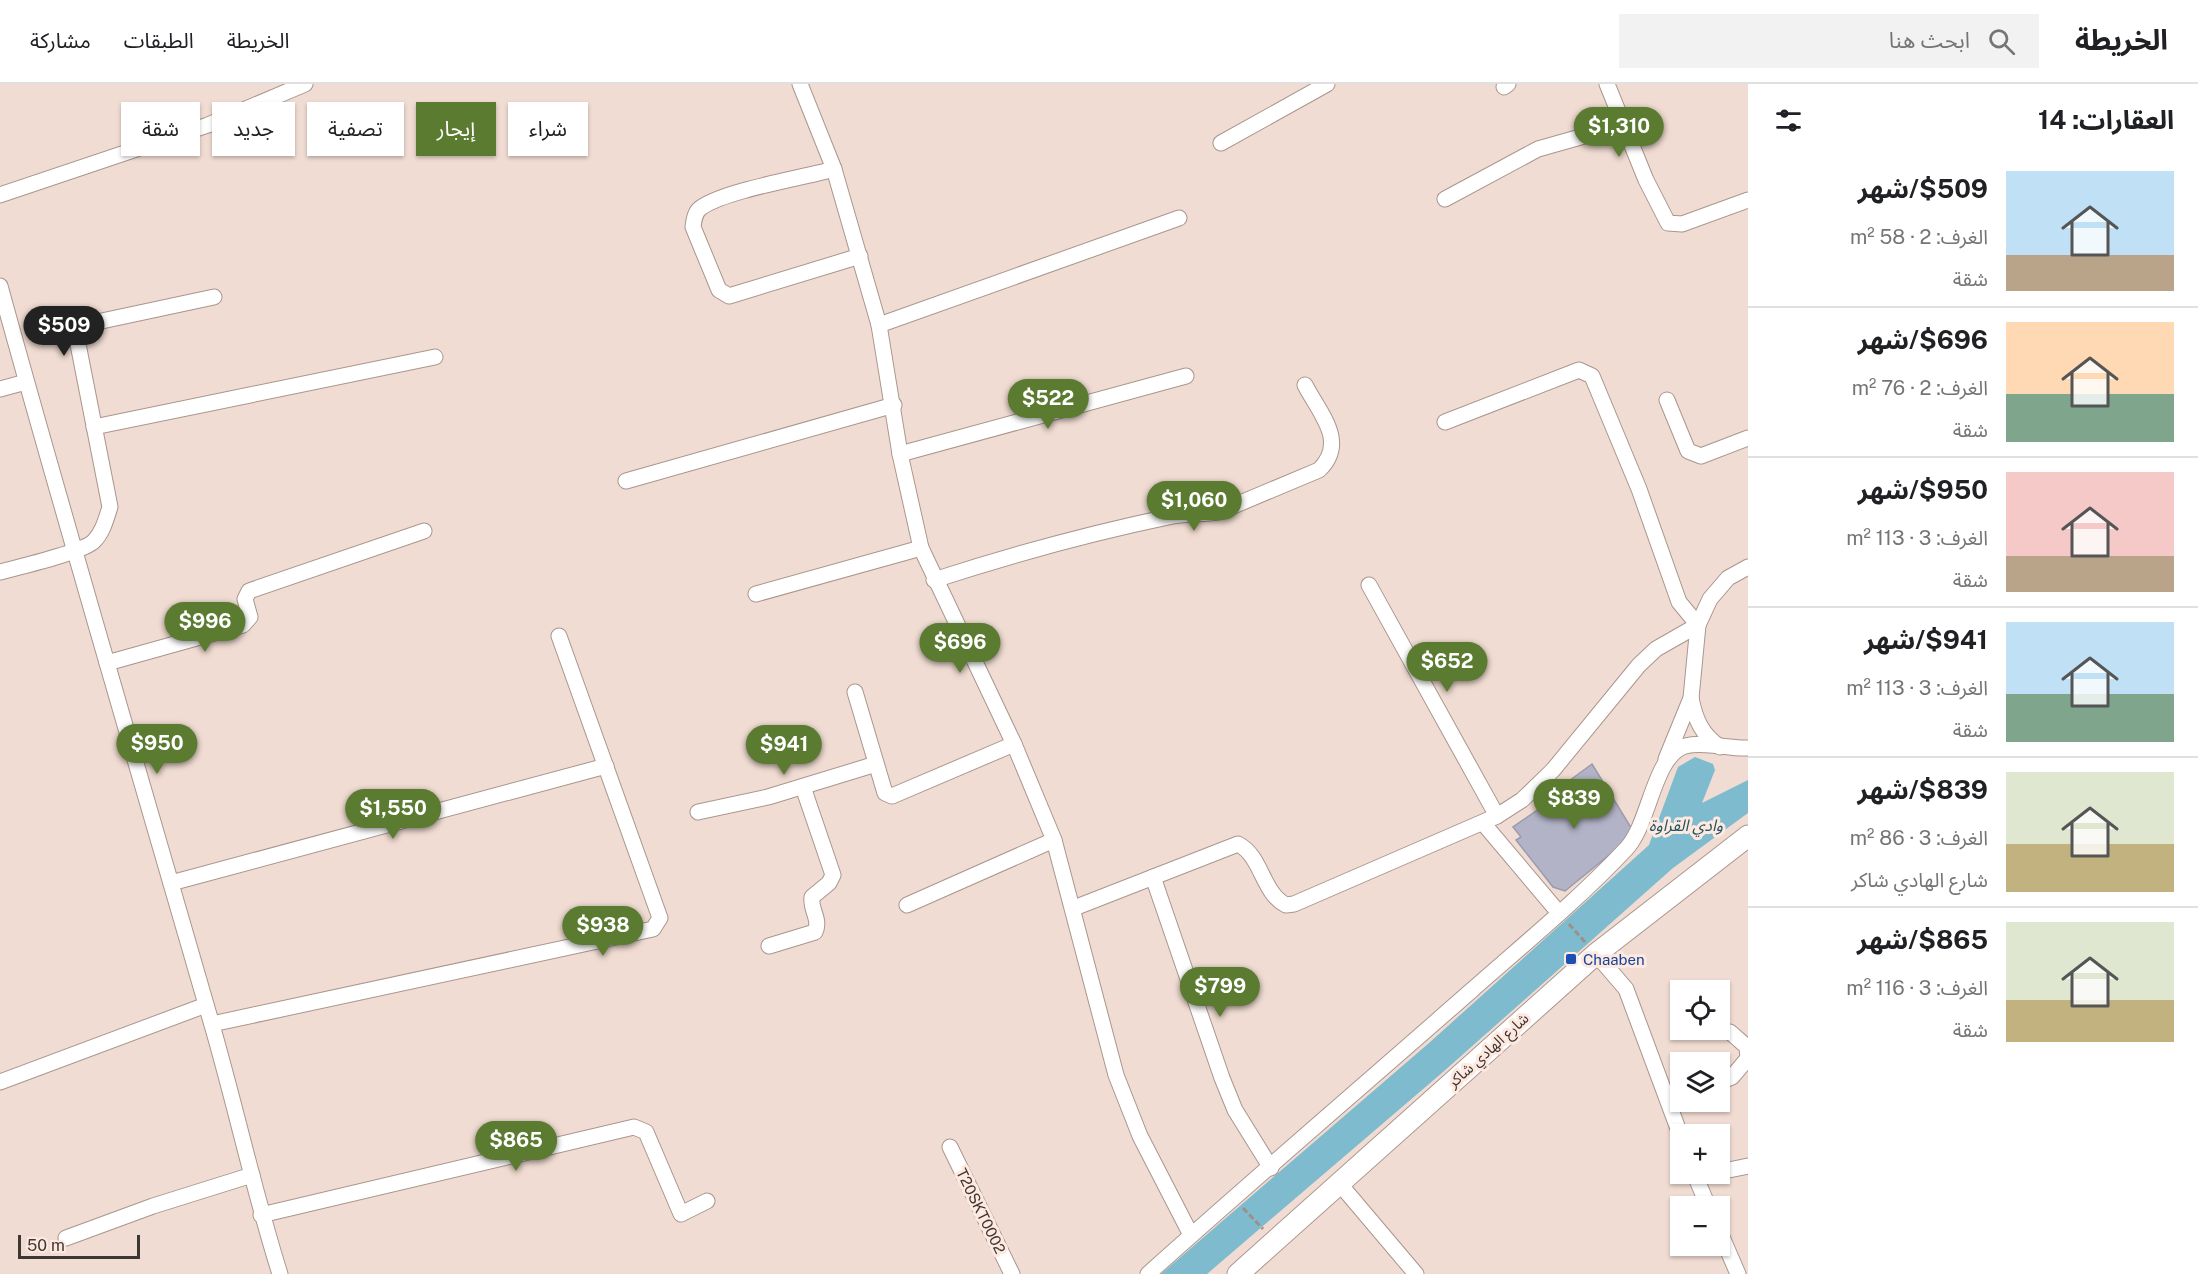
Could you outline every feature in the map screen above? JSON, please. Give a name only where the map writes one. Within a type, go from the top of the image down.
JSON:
[{"type":"main road","name":"شارع الهادي شاكر","points":[[1238,1274],[1596,954],[1748,836]]},
{"type":"street","points":[[0,195],[208,125],[305,84]]},
{"type":"street","points":[[800,84],[834,170],[879,325],[894,405],[900,454],[921,548],[934,580],[1014,744],[1054,840],[1074,908],[1116,1075],[1140,1136],[1191,1235]]},
{"type":"street","points":[[1221,143],[1327,84]]},
{"type":"street","points":[[1607,84],[1646,180],[1668,223],[1682,224],[1748,200]]},
{"type":"street","points":[[1445,199],[1538,149],[1623,125]]},
{"type":"street","points":[[834,170],[721,198],[700,207],[694,217],[693,227],[719,290],[729,296],[860,256]]},
{"type":"street","points":[[879,325],[1179,218]]},
{"type":"street","points":[[0,286],[73,550],[212,1024],[261,1215],[280,1274]]},
{"type":"street","points":[[0,572],[85,548],[101,533],[110,507],[77,339],[83,325],[214,297]]},
{"type":"street","points":[[94,427],[435,357]]},
{"type":"street","points":[[1445,422],[1579,370],[1592,376],[1639,489],[1679,602],[1698,625]]},
{"type":"street","points":[[900,454],[1186,376]]},
{"type":"street","points":[[0,389],[26,382]]},
{"type":"street","points":[[934,580],[1027,549],[1092,533],[1182,514],[1202,516],[1219,512],[1319,470],[1329,460],[1333,438],[1305,385]]},
{"type":"street","points":[[1667,400],[1688,451],[1701,456],[1748,438]]},
{"type":"street","points":[[626,481],[894,405]]},
{"type":"street","points":[[107,663],[243,625],[250,617],[245,599],[249,591],[424,531]]},
{"type":"street","points":[[756,594],[921,548]]},
{"type":"street","points":[[1148,1274],[1559,913],[1632,841],[1641,828],[1691,698],[1698,625],[1710,599],[1728,578],[1748,567]]},
{"type":"street","points":[[1369,585],[1490,820],[1559,913]]},
{"type":"street","points":[[1074,908],[1238,844],[1247,850],[1275,897],[1286,905],[1490,820],[1522,800],[1553,770],[1639,665],[1656,649],[1698,625]]},
{"type":"street","points":[[212,1024],[653,929],[660,918],[559,636]]},
{"type":"street","points":[[855,692],[885,793],[897,796],[1014,744]]},
{"type":"street","points":[[1691,698],[1701,730],[1707,739],[1720,747]]},
{"type":"street","points":[[1665,762],[1675,751],[1685,746],[1702,744],[1748,748]]},
{"type":"street","points":[[698,812],[803,787],[876,764]]},
{"type":"street","points":[[171,883],[606,766]]},
{"type":"street","points":[[769,946],[815,932],[818,922],[811,904],[812,897],[832,879],[832,870],[803,787]]},
{"type":"street","points":[[907,905],[1054,840]]},
{"type":"street","points":[[1153,877],[1222,1078],[1235,1110],[1271,1168]]},
{"type":"street","points":[[1596,954],[1626,989],[1670,1091]]},
{"type":"street","points":[[0,1082],[206,1005]]},
{"type":"street","points":[[1730,1032],[1747,1047],[1748,1058],[1730,1078]]},
{"type":"street","points":[[261,1215],[634,1127],[646,1132],[681,1214],[707,1201]]},
{"type":"street","name":"T20SKT0002","points":[[950,1147],[1012,1274]]},
{"type":"street","points":[[1730,1170],[1748,1166]]},
{"type":"street","points":[[66,1238],[153,1206],[252,1175]]},
{"type":"street","points":[[1339,1183],[1416,1274]]},
{"type":"street","points":[[1730,1255],[1738,1274]]},
{"type":"path","points":[[1559,913],[1596,954]]},
{"type":"path","points":[[1234,1199],[1274,1242]]},
{"type":"water","name":"وادي القراوة","points":[[1695,757],[1713,764],[1715,770],[1702,803],[1748,780],[1748,813],[1673,868],[1443,1072],[1207,1274],[1161,1274],[1429,1043],[1649,845],[1678,767]]},
{"type":"building","points":[[1592,764],[1635,834],[1565,891],[1553,887],[1516,840],[1521,837],[1513,827],[1556,797],[1554,792]]},
{"type":"place","name":"Chaaben","points":[[1571,959]]}]
